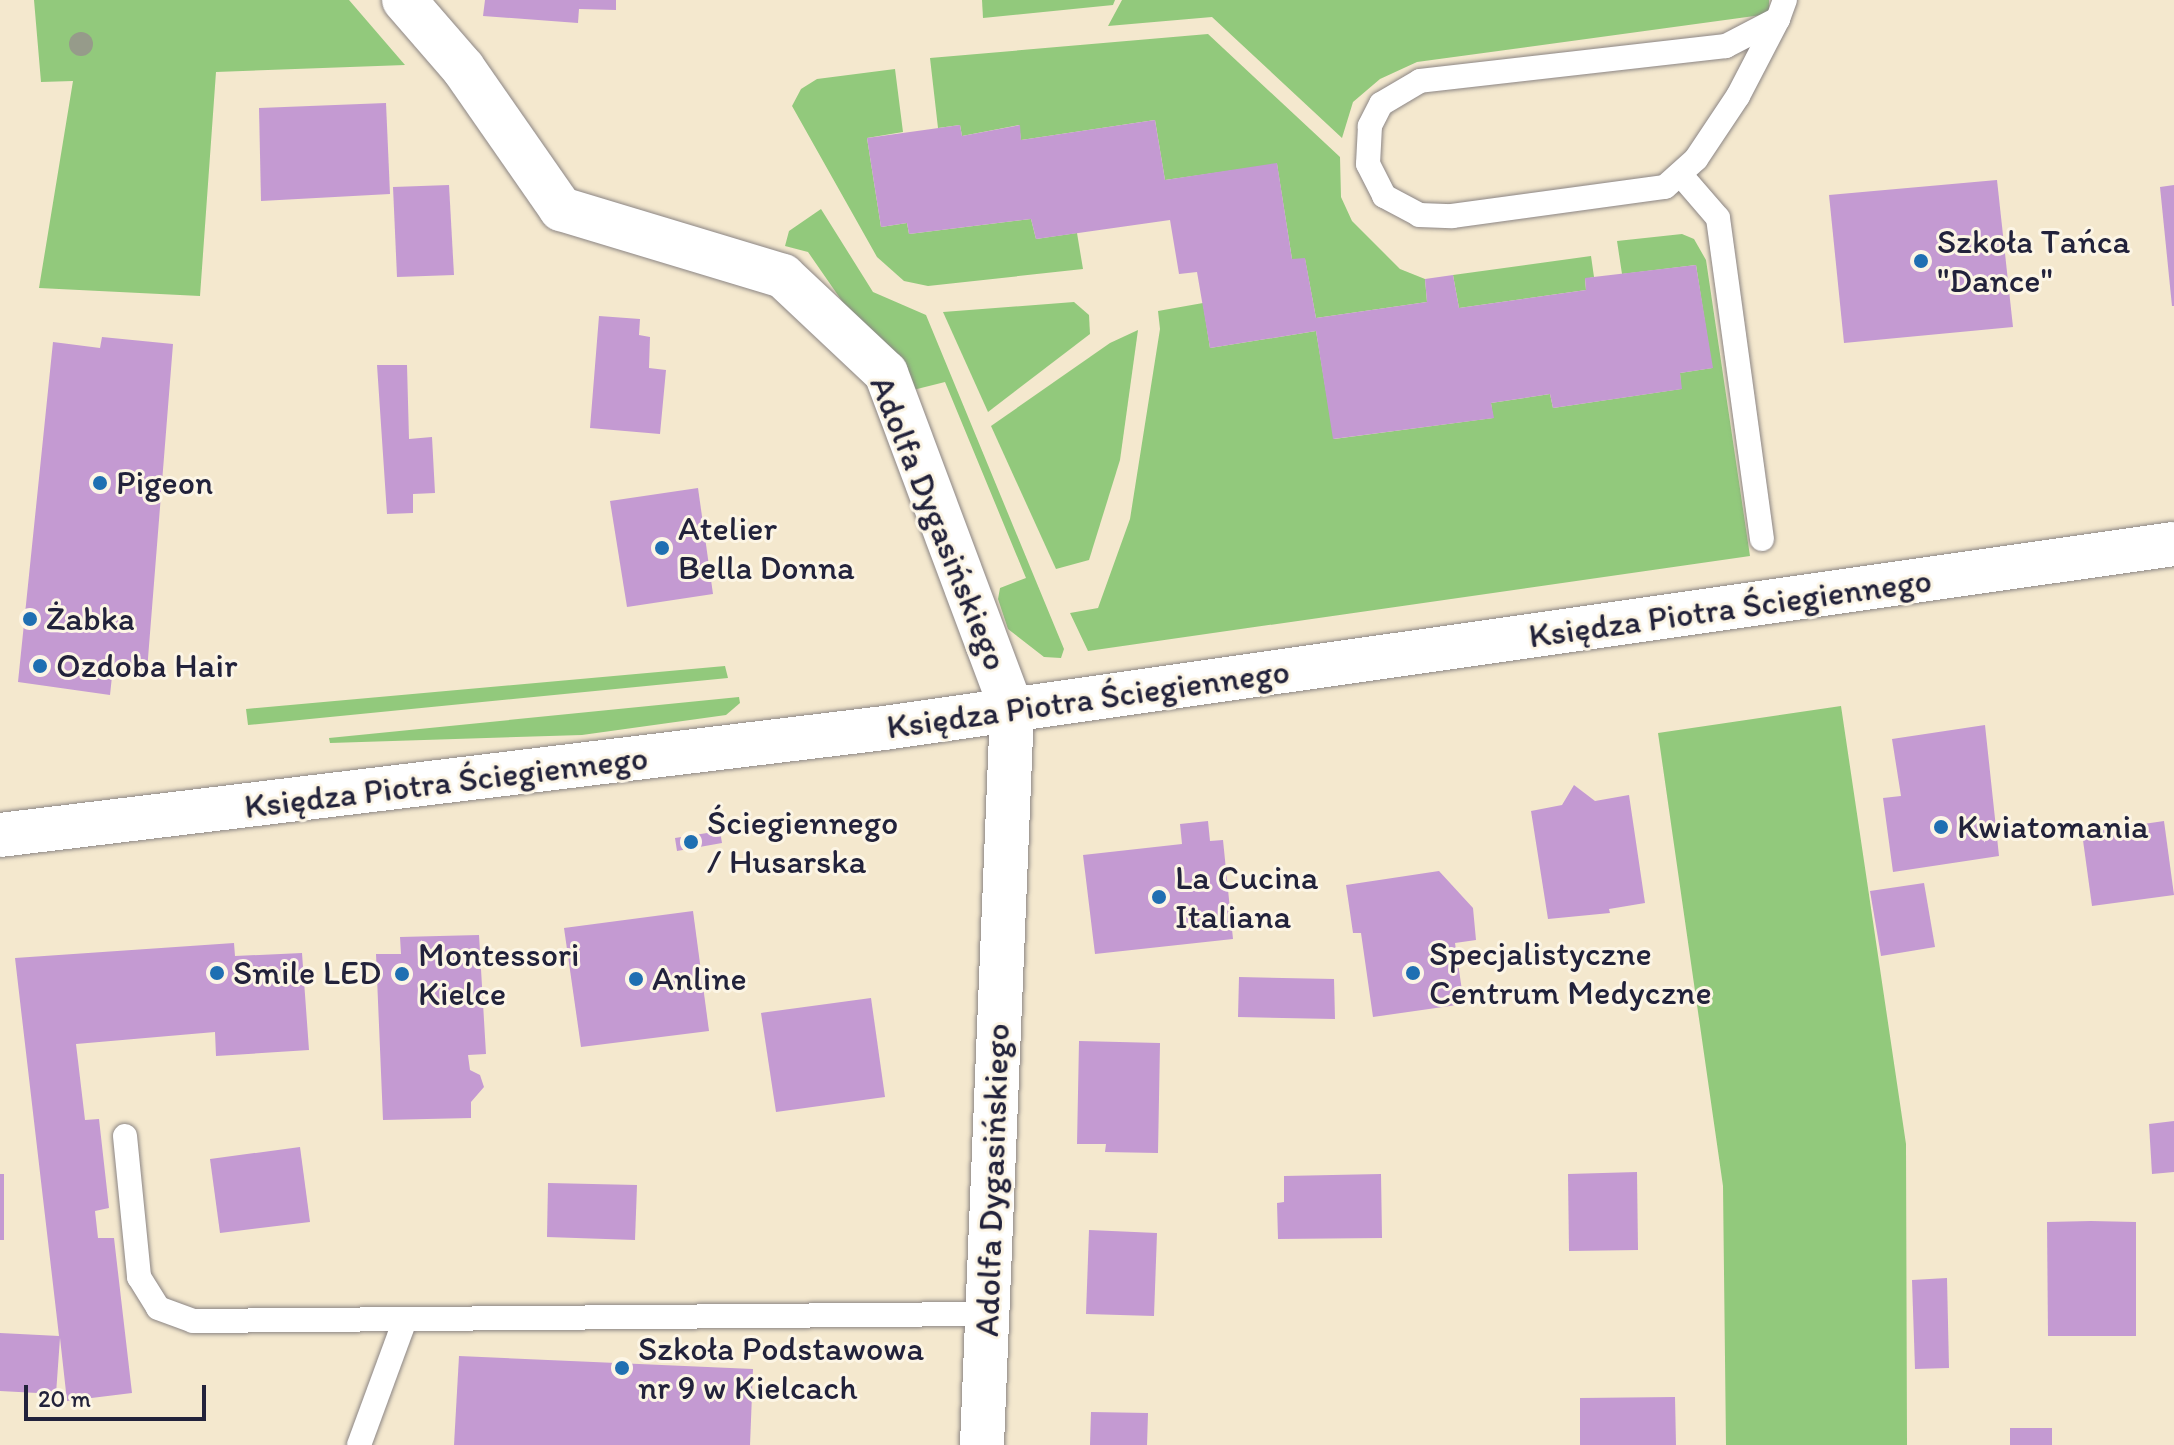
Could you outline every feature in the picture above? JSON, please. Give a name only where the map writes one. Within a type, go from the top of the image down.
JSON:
[{"type":"street","name":"Adolfa Dygasińskiego","points":[[404,0],[463,68],[561,209],[783,276],[886,373],[1012,710],[982,1445]]},
{"type":"street","name":"Księdza Piotra Ściegiennego","points":[[0,835],[1012,710],[2174,544]]},
{"type":"lane","points":[[1782,10],[1738,96],[1680,174],[1665,187],[1452,216],[1419,215],[1384,196],[1368,164],[1370,126],[1381,104],[1420,81],[1726,46],[1782,10]]},
{"type":"lane","points":[[1680,174],[1718,218],[1762,539]]},
{"type":"lane","points":[[125,1136],[139,1277],[158,1308],[193,1321],[987,1314]]},
{"type":"lane","points":[[359,1445],[405,1320]]},
{"type":"green space","points":[[34,0],[349,0],[405,65],[216,72],[200,296],[39,288],[73,81],[41,82]]},
{"type":"green space","points":[[982,0],[1115,0],[1113,5],[983,18]]},
{"type":"green space","points":[[1122,0],[1769,0],[1769,14],[1417,62],[1380,79],[1353,102],[1342,138],[1212,17],[1108,26]]},
{"type":"green space","points":[[1208,34],[1340,157],[1341,197],[1352,221],[1400,269],[1425,279],[1427,302],[1316,318],[1305,259],[1292,259],[1277,164],[1165,180],[1155,120],[1021,140],[1019,125],[962,136],[960,125],[938,128],[930,58]]},
{"type":"green space","points":[[895,69],[903,132],[867,138],[881,227],[907,223],[909,234],[1031,219],[1036,239],[1077,233],[1083,269],[928,286],[904,281],[877,257],[792,106],[801,89],[817,79]]},
{"type":"green space","points":[[821,209],[873,292],[926,315],[1064,649],[1061,658],[1044,657],[1008,629],[998,599],[1000,588],[1026,578],[945,382],[905,392],[808,252],[785,246],[789,231]]},
{"type":"green space","points":[[1682,234],[1694,239],[1706,260],[1750,556],[1088,651],[1070,613],[1098,608],[1130,519],[1160,329],[1158,311],[1203,303],[1210,348],[1316,331],[1334,439],[1493,418],[1491,403],[1550,394],[1553,408],[1681,389],[1680,373],[1712,368],[1696,265],[1622,274],[1617,241]]},
{"type":"green space","points":[[1591,256],[1594,277],[1585,279],[1586,290],[1459,308],[1453,275]]},
{"type":"green space","points":[[1074,302],[1089,315],[1090,334],[988,412],[943,312]]},
{"type":"green space","points":[[1138,330],[1120,460],[1089,560],[1056,569],[991,426],[1110,343]]},
{"type":"green space","points":[[725,666],[728,678],[248,725],[246,709]]},
{"type":"green space","points":[[739,697],[740,703],[726,715],[582,735],[330,743],[329,738]]},
{"type":"green space","points":[[1841,706],[1906,1144],[1907,1445],[1726,1445],[1723,1186],[1658,733]]},
{"type":"building","points":[[485,0],[616,0],[616,10],[579,9],[578,23],[483,16]]},
{"type":"building","points":[[386,103],[390,194],[261,201],[259,108]]},
{"type":"building","points":[[1155,120],[1165,180],[1277,163],[1292,259],[1305,258],[1316,318],[1427,302],[1425,279],[1453,275],[1459,308],[1586,290],[1585,278],[1696,265],[1713,368],[1680,373],[1682,389],[1553,408],[1550,394],[1491,403],[1494,418],[1333,439],[1316,331],[1210,348],[1197,272],[1179,274],[1170,220],[1036,239],[1031,219],[909,234],[907,223],[881,227],[867,138],[960,125],[962,136],[1020,125],[1021,140]]},
{"type":"building","name":"Szkoła Tańca \"Dance\"","points":[[1997,180],[2013,327],[1844,343],[1829,195]]},
{"type":"building","points":[[449,185],[454,275],[397,277],[393,187]]},
{"type":"building","points":[[2174,185],[2174,306],[2172,306],[2160,187]]},
{"type":"building","points":[[599,316],[640,319],[639,335],[650,337],[649,368],[666,370],[660,434],[590,428]]},
{"type":"building","name":"Pigeon","points":[[102,337],[173,344],[147,671],[113,667],[110,695],[18,682],[53,342],[100,348]]},
{"type":"building","points":[[377,365],[407,365],[409,439],[432,437],[435,493],[413,494],[413,513],[387,514]]},
{"type":"building","name":"Atelier Bella Donna","points":[[698,488],[713,594],[627,607],[610,501]]},
{"type":"building","name":"Kwiatomania","points":[[1985,725],[1999,856],[1893,872],[1883,798],[1901,796],[1892,739]]},
{"type":"building","points":[[1574,785],[1595,801],[1629,795],[1645,903],[1609,909],[1610,913],[1548,919],[1531,811],[1562,805]]},
{"type":"building","name":"La Cucina Italiana","points":[[1208,821],[1210,841],[1223,840],[1233,939],[1095,954],[1083,855],[1182,844],[1180,824]]},
{"type":"building","points":[[2164,821],[2174,895],[2092,906],[2082,833]]},
{"type":"building","points":[[720,831],[722,843],[677,851],[675,838]]},
{"type":"building","name":"Specjalistyczne Centrum Medyczne","points":[[1439,871],[1473,908],[1476,940],[1455,943],[1464,1004],[1373,1017],[1361,933],[1353,933],[1346,885]]},
{"type":"building","points":[[1924,883],[1935,947],[1881,956],[1870,891]]},
{"type":"building","name":"Anline","points":[[693,911],[709,1031],[581,1047],[564,928]]},
{"type":"building","points":[[479,935],[486,1054],[468,1055],[470,1070],[480,1075],[484,1087],[471,1102],[471,1118],[383,1120],[376,954],[401,954],[400,937]]},
{"type":"building","points":[[234,943],[235,956],[302,953],[309,1050],[216,1056],[215,1032],[76,1044],[85,1120],[99,1119],[109,1208],[95,1211],[98,1238],[114,1238],[132,1393],[67,1401],[60,1338],[56,1394],[0,1391],[0,1333],[59,1336],[15,958]]},
{"type":"building","points":[[1239,977],[1334,979],[1335,1019],[1238,1017]]},
{"type":"building","points":[[871,998],[885,1097],[776,1112],[761,1013]]},
{"type":"building","points":[[1079,1041],[1160,1043],[1158,1153],[1105,1152],[1106,1144],[1077,1144]]},
{"type":"building","points":[[2174,1121],[2174,1172],[2152,1174],[2149,1124]]},
{"type":"building","points":[[300,1147],[310,1222],[220,1233],[210,1159]]},
{"type":"building","points":[[1637,1172],[1638,1250],[1569,1251],[1568,1174]]},
{"type":"building","points":[[0,1174],[4,1174],[4,1240],[0,1240]]},
{"type":"building","points":[[1381,1174],[1382,1238],[1278,1239],[1277,1203],[1284,1202],[1284,1176]]},
{"type":"building","points":[[548,1183],[637,1185],[635,1240],[547,1237]]},
{"type":"building","points":[[2047,1222],[2136,1222],[2136,1336],[2048,1336]]},
{"type":"building","points":[[1089,1230],[1157,1233],[1154,1316],[1086,1314]]},
{"type":"building","points":[[1947,1278],[1949,1368],[1915,1369],[1912,1280]]},
{"type":"building","points":[[459,1356],[753,1369],[750,1445],[454,1445]]},
{"type":"building","points":[[1675,1397],[1676,1445],[1580,1445],[1580,1398]]},
{"type":"building","points":[[1091,1412],[1148,1413],[1147,1445],[1090,1445]]},
{"type":"building","points":[[2010,1428],[2052,1428],[2052,1445],[2010,1445]]},
{"type":"place","name":"Szkoła Tańca \"Dance\"","points":[[1921,261]]},
{"type":"place","name":"Pigeon","points":[[100,483]]},
{"type":"place","name":"Atelier Bella Donna","points":[[662,548]]},
{"type":"place","name":"Żabka","points":[[30,619]]},
{"type":"place","name":"Ozdoba Hair","points":[[40,666]]},
{"type":"place","name":"Kwiatomania","points":[[1941,827]]},
{"type":"place","name":"Ściegiennego / Husarska","points":[[691,842]]},
{"type":"place","name":"La Cucina Italiana","points":[[1159,897]]},
{"type":"place","name":"Smile LED","points":[[217,973]]},
{"type":"place","name":"Specjalistyczne Centrum Medyczne","points":[[1413,973]]},
{"type":"place","name":"Montessori Kielce","points":[[402,974]]},
{"type":"place","name":"Anline","points":[[636,979]]},
{"type":"place","name":"Szkoła Podstawowa nr 9 w Kielcach","points":[[622,1368]]}]
